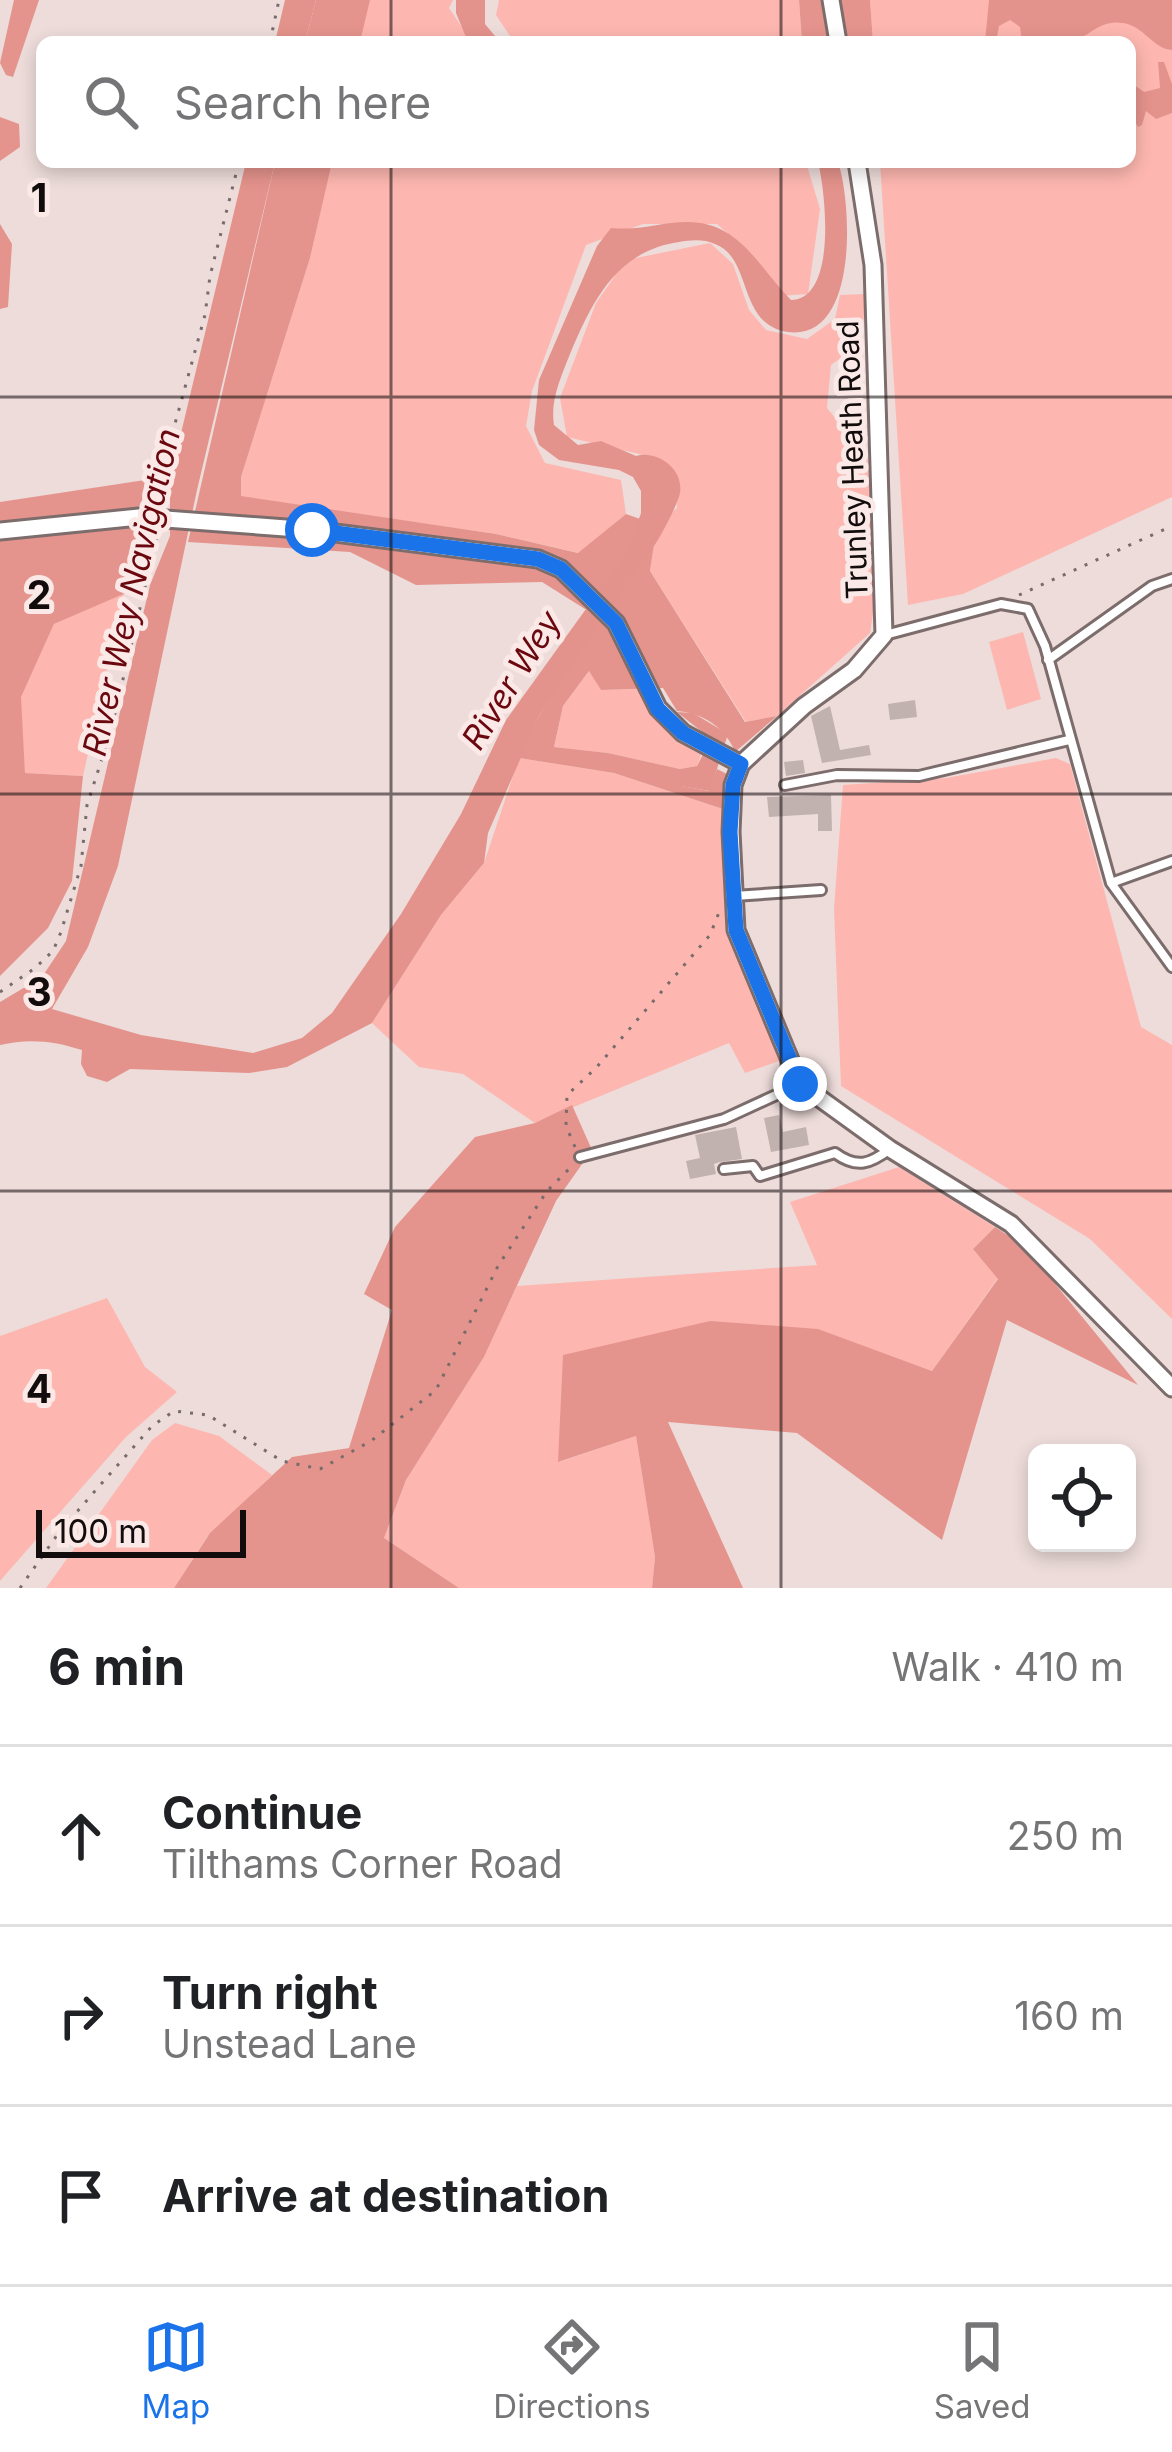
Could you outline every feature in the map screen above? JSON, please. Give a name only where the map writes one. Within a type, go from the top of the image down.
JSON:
[{"type":"street","points":[[832,0],[837,36]]},
{"type":"street","name":"Trunley Heath Road","points":[[741,764],[804,706],[854,670],[884,635],[873,265],[858,168]]},
{"type":"street","points":[[0,531],[139,517],[312,530],[538,559],[561,569],[616,623],[658,709],[683,733],[741,764],[733,785],[730,832],[730,896],[736,930],[800,1084],[890,1149],[1012,1224],[1172,1388]]},
{"type":"lane","points":[[1048,660],[1152,586],[1172,579]]},
{"type":"lane","points":[[884,635],[1001,604],[1028,609],[1048,660],[1111,883],[1172,967]]},
{"type":"lane","points":[[785,785],[837,775],[920,776],[1070,740]]},
{"type":"lane","points":[[1111,883],[1172,861]]},
{"type":"lane","points":[[730,896],[821,890]]},
{"type":"lane","points":[[580,1157],[724,1119],[800,1084]]},
{"type":"lane","points":[[724,1169],[753,1166],[760,1176],[836,1154],[849,1164],[871,1163],[890,1149]]},
{"type":"path","points":[[271,36],[279,0]]},
{"type":"path","points":[[0,992],[53,951],[81,866],[87,805],[110,734],[162,519],[168,449],[205,315],[237,168]]},
{"type":"path","points":[[1001,604],[1172,526]]},
{"type":"path","points":[[20,1588],[75,1513],[152,1426],[174,1411],[208,1415],[282,1461],[320,1469],[412,1412],[436,1390],[497,1266],[547,1192],[580,1157],[566,1126],[567,1095],[596,1068],[710,934],[730,896]]},
{"type":"shaded area","points":[[14,0],[39,0],[13,77],[6,75],[0,63]]},
{"type":"shaded area","points":[[285,0],[316,0],[307,36],[276,36]]},
{"type":"shaded area","points":[[316,0],[370,0],[361,36],[307,36]]},
{"type":"shaded area","points":[[367,0],[453,0],[449,8],[468,36],[358,36]]},
{"type":"shaded area","points":[[456,0],[485,0],[485,24],[495,36],[466,36]]},
{"type":"shaded area","points":[[499,0],[799,0],[802,36],[510,36],[496,15]]},
{"type":"shaded area","points":[[799,0],[870,0],[873,36],[802,36]]},
{"type":"shaded area","points":[[870,0],[1172,0],[1172,497],[963,594],[908,605],[880,168],[1136,168],[1136,36],[873,36]]},
{"type":"shaded area","points":[[989,0],[1172,0],[1172,50],[1137,28],[1115,22],[1083,36],[1021,36],[1020,27],[1010,20],[999,26],[997,36],[986,36]]},
{"type":"shaded area","points":[[1158,62],[1164,62],[1172,84],[1172,113],[1156,119],[1146,111],[1138,127],[1136,86],[1144,92],[1160,88]]},
{"type":"shaded area","points":[[0,117],[19,124],[20,147],[0,161]]},
{"type":"shaded area","points":[[245,168],[274,168],[197,490],[118,866],[88,947],[52,1009],[141,1035],[253,1053],[302,1038],[332,1013],[401,914],[461,814],[506,720],[627,552],[641,513],[641,491],[633,477],[619,470],[559,460],[539,445],[534,430],[539,380],[597,246],[611,228],[706,224],[735,238],[791,300],[806,295],[822,264],[825,219],[819,168],[840,168],[846,207],[845,266],[828,315],[811,329],[788,332],[772,327],[760,317],[727,252],[702,241],[657,247],[638,256],[609,282],[587,316],[563,371],[554,425],[578,445],[601,441],[636,456],[660,458],[678,476],[680,493],[653,547],[540,714],[488,833],[484,863],[441,915],[372,1023],[287,1067],[249,1073],[130,1069],[107,1082],[87,1076],[81,1064],[82,1050],[41,1042],[0,1045],[0,1002],[42,977],[66,941],[150,585],[170,536],[170,479]]},
{"type":"shaded area","points":[[274,168],[331,168],[310,258],[241,477],[241,496],[496,534],[578,553],[626,514],[657,525],[650,571],[745,722],[777,716],[735,752],[712,723],[677,711],[663,688],[601,690],[589,671],[563,706],[554,747],[680,769],[681,786],[709,791],[717,769],[731,776],[723,809],[614,773],[519,758],[540,714],[612,600],[585,609],[542,582],[416,585],[350,552],[188,542]]},
{"type":"shaded area","points":[[330,168],[808,168],[820,209],[808,294],[778,296],[759,262],[717,224],[643,224],[586,245],[532,391],[526,426],[545,463],[621,480],[626,514],[579,553],[496,534],[241,497],[241,477],[310,258]]},
{"type":"shaded area","points":[[0,224],[12,244],[8,307],[0,309]]},
{"type":"shaded area","points":[[710,243],[733,264],[749,310],[766,330],[807,339],[835,319],[840,295],[867,294],[860,344],[831,365],[827,408],[868,458],[875,600],[870,633],[777,716],[746,722],[650,571],[657,525],[677,508],[676,474],[656,458],[567,437],[560,398],[596,303],[626,260]]},
{"type":"shaded area","points":[[145,480],[128,592],[54,624],[21,697],[25,773],[83,776],[72,881],[48,928],[0,976],[0,502]]},
{"type":"shaded area","points":[[124,593],[83,776],[25,773],[20,698],[54,624]]},
{"type":"shaded area","points":[[1023,632],[1041,699],[1007,710],[989,642]]},
{"type":"shaded area","points":[[590,670],[601,690],[650,693],[663,726],[702,752],[697,766],[680,769],[554,747],[563,706]]},
{"type":"shaded area","points":[[677,712],[693,713],[728,734],[710,791],[680,786],[680,769],[697,766],[711,739]]},
{"type":"shaded area","points":[[519,758],[614,773],[723,809],[733,940],[782,1060],[745,1073],[729,1043],[535,1123],[463,1074],[419,1067],[372,1023],[441,915],[484,863]]},
{"type":"shaded area","points":[[1056,758],[1070,764],[1141,1027],[1172,1045],[1172,1319],[1090,1239],[841,1086],[834,909],[843,785],[946,778]]},
{"type":"shaded area","points":[[572,1105],[592,1150],[556,1201],[484,1357],[406,1480],[384,1538],[459,1588],[174,1588],[210,1533],[292,1457],[349,1448],[392,1310],[364,1294],[395,1227],[475,1137],[535,1123]]},
{"type":"shaded area","points":[[899,1167],[995,1227],[973,1249],[998,1278],[932,1371],[818,1330],[559,1462],[636,1436],[655,1557],[652,1588],[459,1588],[384,1538],[406,1480],[484,1357],[517,1286],[817,1265],[790,1202]]},
{"type":"shaded area","points":[[995,1227],[1024,1246],[1138,1385],[1007,1320],[942,1540],[797,1433],[668,1422],[743,1588],[652,1588],[655,1557],[636,1436],[558,1462],[563,1355],[710,1321],[818,1329],[932,1371],[998,1279],[973,1249]]},
{"type":"shaded area","points":[[107,1298],[145,1367],[177,1392],[126,1437],[0,1581],[0,1336]]},
{"type":"shaded area","points":[[175,1423],[219,1436],[272,1475],[207,1537],[174,1588],[46,1588],[152,1440]]},
{"type":"building","points":[[915,700],[917,717],[890,720],[888,704]]},
{"type":"building","points":[[830,706],[840,750],[869,745],[871,755],[822,763],[811,716]]},
{"type":"building","points":[[803,760],[805,773],[786,776],[784,762]]},
{"type":"building","points":[[831,795],[832,831],[818,831],[818,814],[769,817],[767,797]]},
{"type":"building","points":[[779,1115],[783,1132],[806,1127],[809,1145],[771,1152],[764,1118]]},
{"type":"building","points":[[736,1127],[742,1159],[714,1164],[716,1174],[690,1179],[686,1161],[700,1158],[695,1135]]},
{"type":"route","points":[[312,530],[538,559],[561,569],[616,623],[646,676],[658,709],[683,733],[741,764],[733,785],[730,832],[736,930],[800,1084]]},
{"type":"water label","name":"River Wey Navigation","points":[[131,592]]},
{"type":"water label","name":"River Wey","points":[[511,680]]}]
